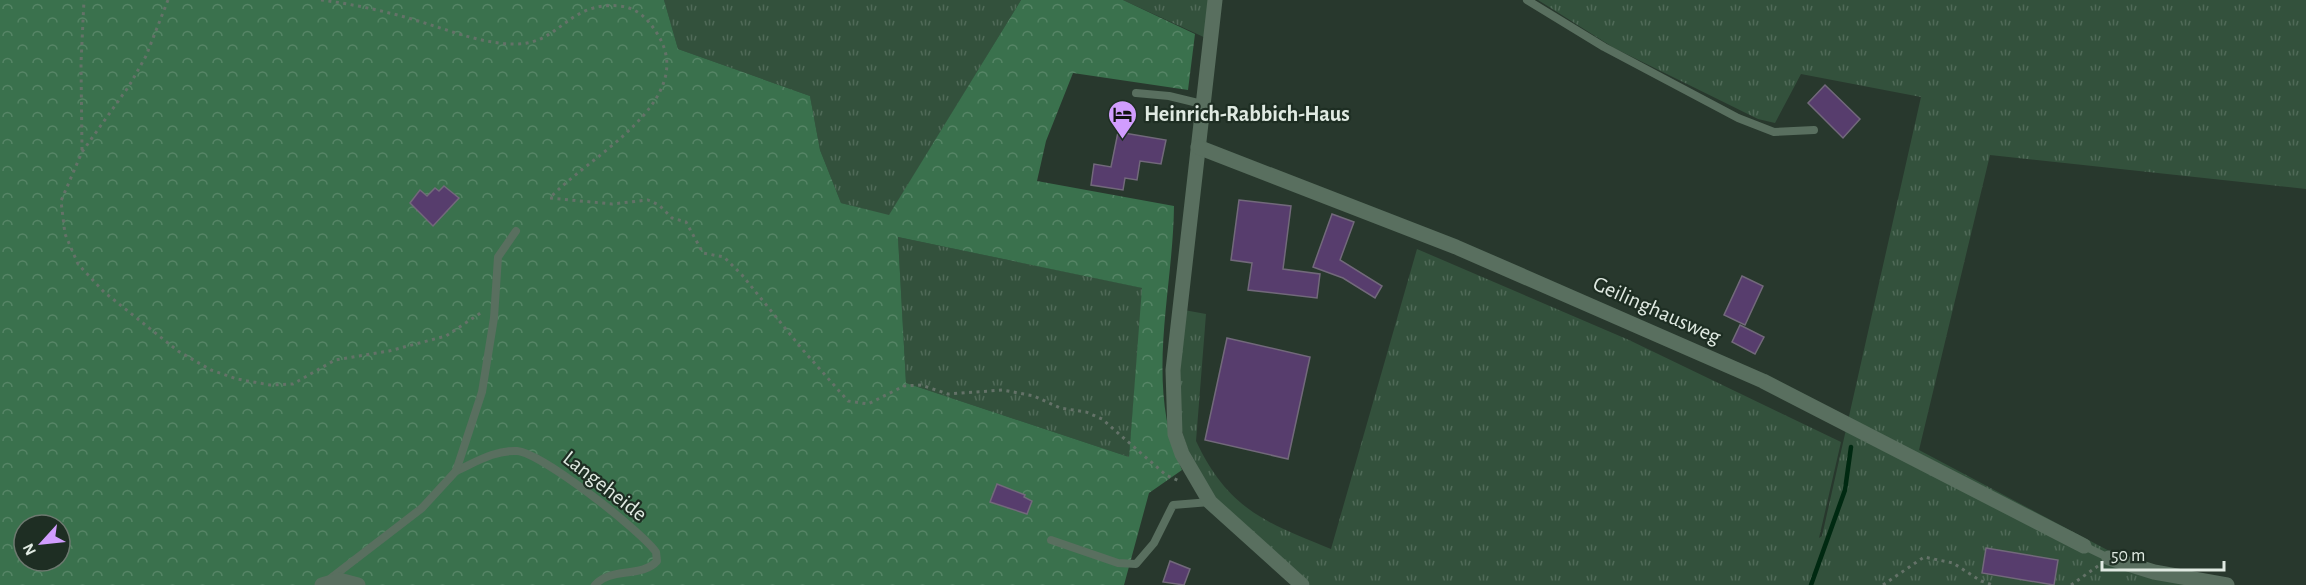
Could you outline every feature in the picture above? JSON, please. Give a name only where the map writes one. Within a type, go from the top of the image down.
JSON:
[{"type":"street","points":[[1215,0],[1173,370],[1172,404],[1175,434],[1182,454],[1205,496],[1302,585]]},
{"type":"street","name":"Geilinghausweg","points":[[1198,147],[1456,247],[1763,381],[2084,546]]},
{"type":"street","points":[[2109,558],[2154,572],[2227,585]]},
{"type":"street","points":[[322,585],[339,580],[358,585]]},
{"type":"lane","points":[[1527,0],[1604,46],[1738,118],[1774,132],[1814,130]]},
{"type":"lane","points":[[1136,93],[1169,96],[1202,104]]},
{"type":"lane","name":"Langeheide","points":[[322,585],[399,528],[422,508],[456,471],[482,392],[494,318],[498,257],[516,231]]},
{"type":"lane","name":"Langeheide","points":[[456,471],[503,452],[518,452],[532,456],[600,503],[656,552],[657,561],[650,567],[604,578],[595,585]]},
{"type":"lane","points":[[1051,540],[1118,563],[1136,564],[1154,543],[1173,505],[1205,496]]},
{"type":"lane","points":[[2084,546],[2109,558]]},
{"type":"path","points":[[82,152],[84,116],[81,63],[84,0]]},
{"type":"path","points":[[168,0],[146,56],[129,86],[82,152],[61,201],[64,234],[78,264],[104,292],[178,351],[211,370],[237,379],[270,385],[293,384],[335,360],[389,351],[446,336],[482,315],[483,305]]},
{"type":"path","points":[[321,0],[411,18],[485,42],[517,44],[534,43],[554,32],[564,21],[582,11],[619,6],[637,10],[653,26],[666,48],[666,71],[657,99],[635,125],[564,182],[550,198],[612,204],[648,200],[659,205],[672,218],[686,222],[703,253],[724,257],[742,275],[848,401],[868,404],[904,386],[921,385],[948,394],[1003,390],[1034,396],[1060,408],[1086,412],[1102,419],[1166,475],[1205,496]]},
{"type":"path","points":[[1883,585],[1924,557],[1953,563],[1993,585]]},
{"type":"path","points":[[2072,585],[2109,558]]},
{"type":"green space","points":[[0,0],[664,0],[678,49],[810,96],[820,150],[841,203],[889,215],[1021,0],[1123,0],[1195,34],[1188,90],[1073,73],[1046,141],[1037,181],[1174,206],[1163,340],[1163,373],[1165,405],[1171,438],[1182,470],[1149,493],[1124,585],[0,585]],"holes":[[[898,237],[1142,288],[1129,457],[906,383]]]},
{"type":"green space","points":[[664,0],[1021,0],[889,216],[841,203],[820,150],[810,96],[678,49]]},
{"type":"green space","points":[[1123,0],[1213,0],[1208,39]]},
{"type":"green space","points":[[1538,0],[2306,0],[2306,189],[1990,155],[1919,450],[2130,562],[2235,585],[1310,585],[1214,499],[1192,462],[1174,406],[1184,310],[1206,314],[1196,441],[1208,464],[1221,483],[1251,511],[1287,531],[1331,549],[1417,249],[1629,340],[1841,442],[1819,538],[1822,536],[1921,97],[1801,74],[1775,123],[1758,119],[1614,48]]},
{"type":"green space","points":[[898,237],[1143,288],[1129,457],[906,383]]},
{"type":"building","points":[[1825,85],[1860,119],[1843,138],[1808,103]]},
{"type":"building","points":[[1118,132],[1166,140],[1161,164],[1140,161],[1137,180],[1125,178],[1123,190],[1091,185],[1094,164],[1111,167]]},
{"type":"building","points":[[444,186],[459,198],[433,226],[410,203],[420,190],[427,196],[435,188],[439,191]]},
{"type":"building","points":[[1239,200],[1291,206],[1283,269],[1320,274],[1317,298],[1248,290],[1252,263],[1231,260]]},
{"type":"building","points":[[1332,214],[1354,222],[1340,260],[1382,286],[1375,298],[1343,278],[1313,267]]},
{"type":"building","points":[[1742,276],[1763,286],[1745,325],[1724,315]]},
{"type":"building","points":[[1740,325],[1764,337],[1755,354],[1732,342]]},
{"type":"building","points":[[1227,338],[1310,357],[1288,459],[1205,440]]},
{"type":"building","points":[[997,484],[1025,495],[1024,497],[1032,501],[1027,514],[990,502]]},
{"type":"building","points":[[1986,548],[2058,560],[2054,585],[1982,573]]},
{"type":"building","points":[[1170,561],[1190,569],[1184,585],[1163,582]]},
{"type":"waterway","points":[[1811,585],[1845,490],[1851,447]]},
{"type":"place","name":"Heinrich-Rabbich-Haus","points":[[1123,140]]}]
